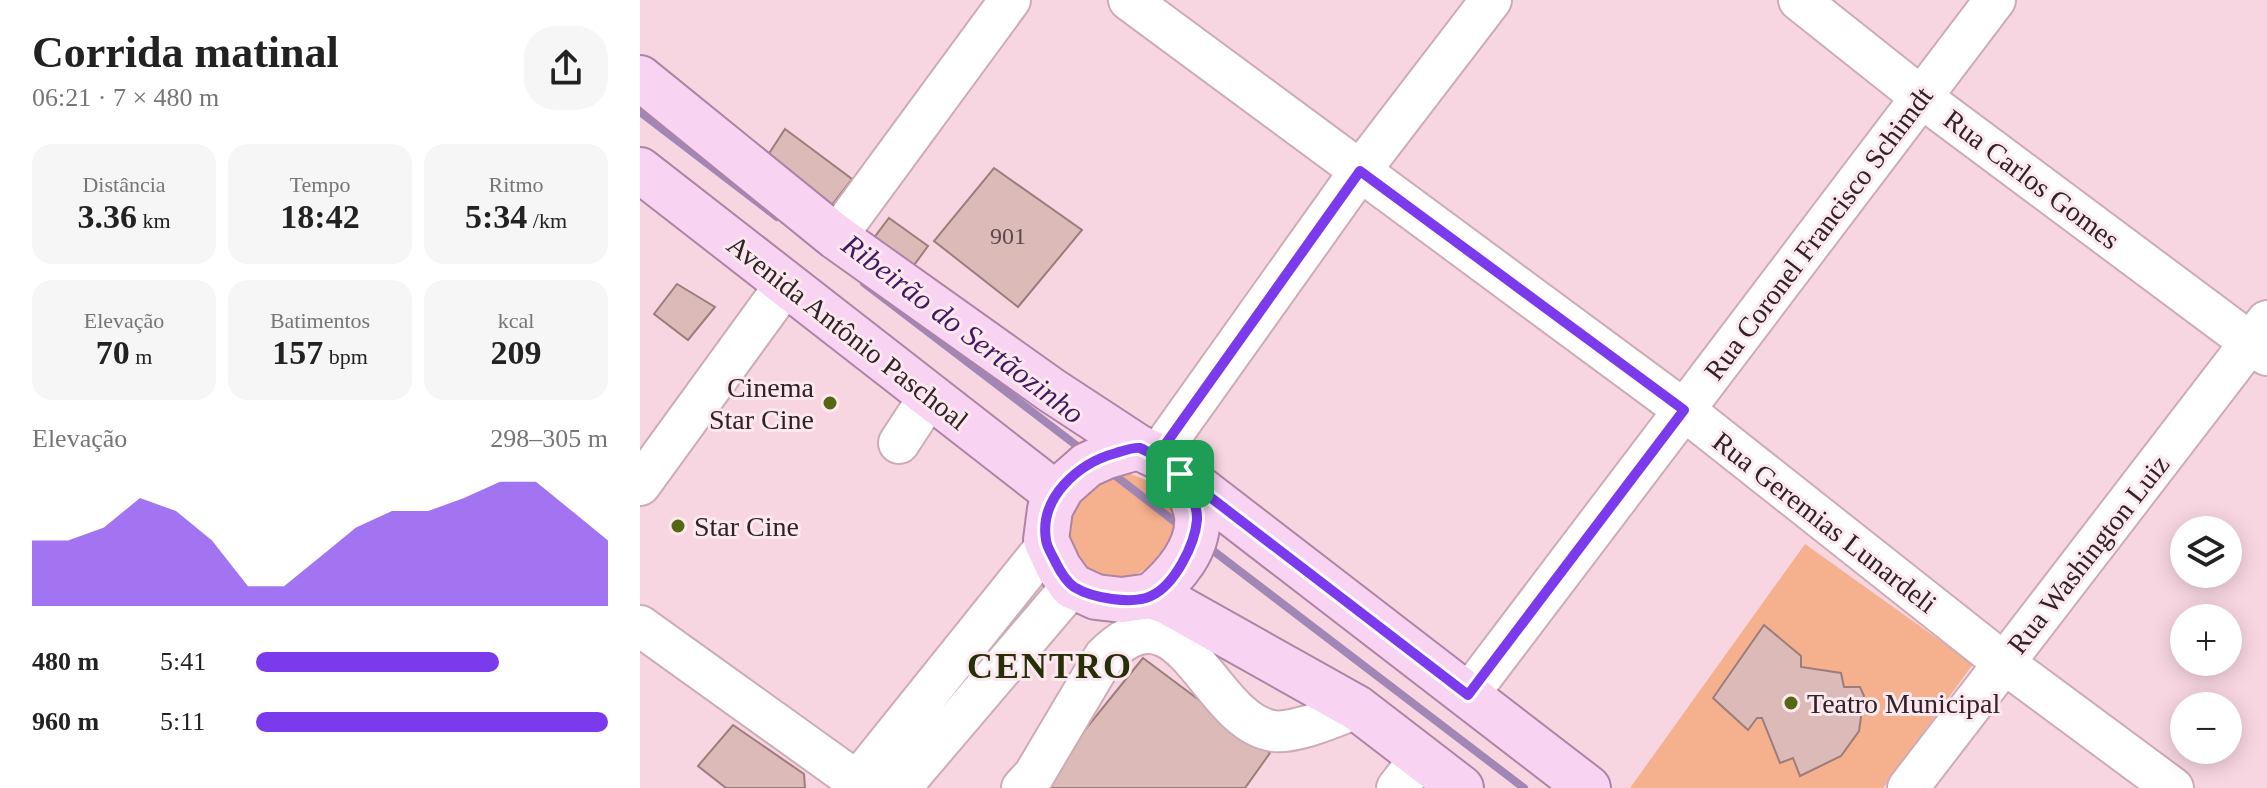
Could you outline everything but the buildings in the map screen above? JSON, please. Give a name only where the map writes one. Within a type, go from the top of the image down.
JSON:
[{"type":"main road","points":[[640,78],[836,237],[1145,458],[1468,695],[1588,788]]},
{"type":"main road","name":"Avenida Antônio Paschoal","points":[[640,170],[929,397],[1059,490]]},
{"type":"main road","points":[[1145,458],[1192,497],[1197,518],[1192,544],[1163,586],[1122,600],[1096,597],[1072,586],[1059,568],[1047,545],[1046,525],[1059,490],[1087,465],[1145,458]]},
{"type":"main road","points":[[1163,586],[1182,610],[1357,708],[1409,772],[1461,788]]},
{"type":"street","points":[[836,237],[1010,0]]},
{"type":"street","name":"Rua Geremias Lunardeli","points":[[1129,0],[1684,410],[2004,663],[2173,788]]},
{"type":"street","points":[[1145,458],[1491,0]]},
{"type":"street","name":"Rua Carlos Gomes","points":[[1799,0],[1921,97],[2262,339]]},
{"type":"street","name":"Rua Coronel Francisco Schimdt","points":[[1468,695],[1995,0]]},
{"type":"street","points":[[640,485],[786,284]]},
{"type":"street","name":"Rua Washington Luiz","points":[[1908,788],[2262,339]]},
{"type":"street","points":[[899,443],[929,397]]},
{"type":"street","points":[[640,626],[858,785],[1047,545]]},
{"type":"street","points":[[900,788],[1072,586]]},
{"type":"street","points":[[1022,788],[1034,775],[1104,657],[1120,641],[1138,633],[1162,635],[1181,645],[1233,705],[1253,723],[1274,731],[1297,728],[1357,708]]},
{"type":"shaded area","points":[[1126,472],[1168,489],[1176,512],[1176,526],[1165,552],[1143,571],[1130,576],[1102,577],[1085,568],[1062,544],[1068,512],[1072,501],[1086,487]]},
{"type":"shaded area","points":[[1805,544],[1973,664],[1883,788],[1630,788]]},
{"type":"waterway","name":"Ribeirão do Sertãozinho","points":[[640,112],[777,217]]},
{"type":"waterway","name":"Ribeirão do Sertãozinho","points":[[864,283],[1085,452]]},
{"type":"waterway","name":"Ribeirão do Sertãozinho","points":[[1108,470],[1183,528]]},
{"type":"waterway","name":"Ribeirão do Sertãozinho","points":[[1207,546],[1524,788]]},
{"type":"place","name":"Cinema Star Cine","points":[[830,403]]},
{"type":"place","name":"Star Cine","points":[[678,526]]},
{"type":"place","name":"Teatro Municipal","points":[[1791,703]]},
{"type":"district","name":"CENTRO","points":[[1050,665]]},
{"type":"route","points":[[1360,171],[1684,410],[1468,695],[1180,474],[1192,497],[1197,518],[1192,544],[1174,577],[1151,596],[1122,600],[1096,597],[1072,586],[1059,568],[1046,540],[1046,525],[1056,494],[1087,465],[1107,456],[1138,447],[1157,456],[1360,171]]}]
